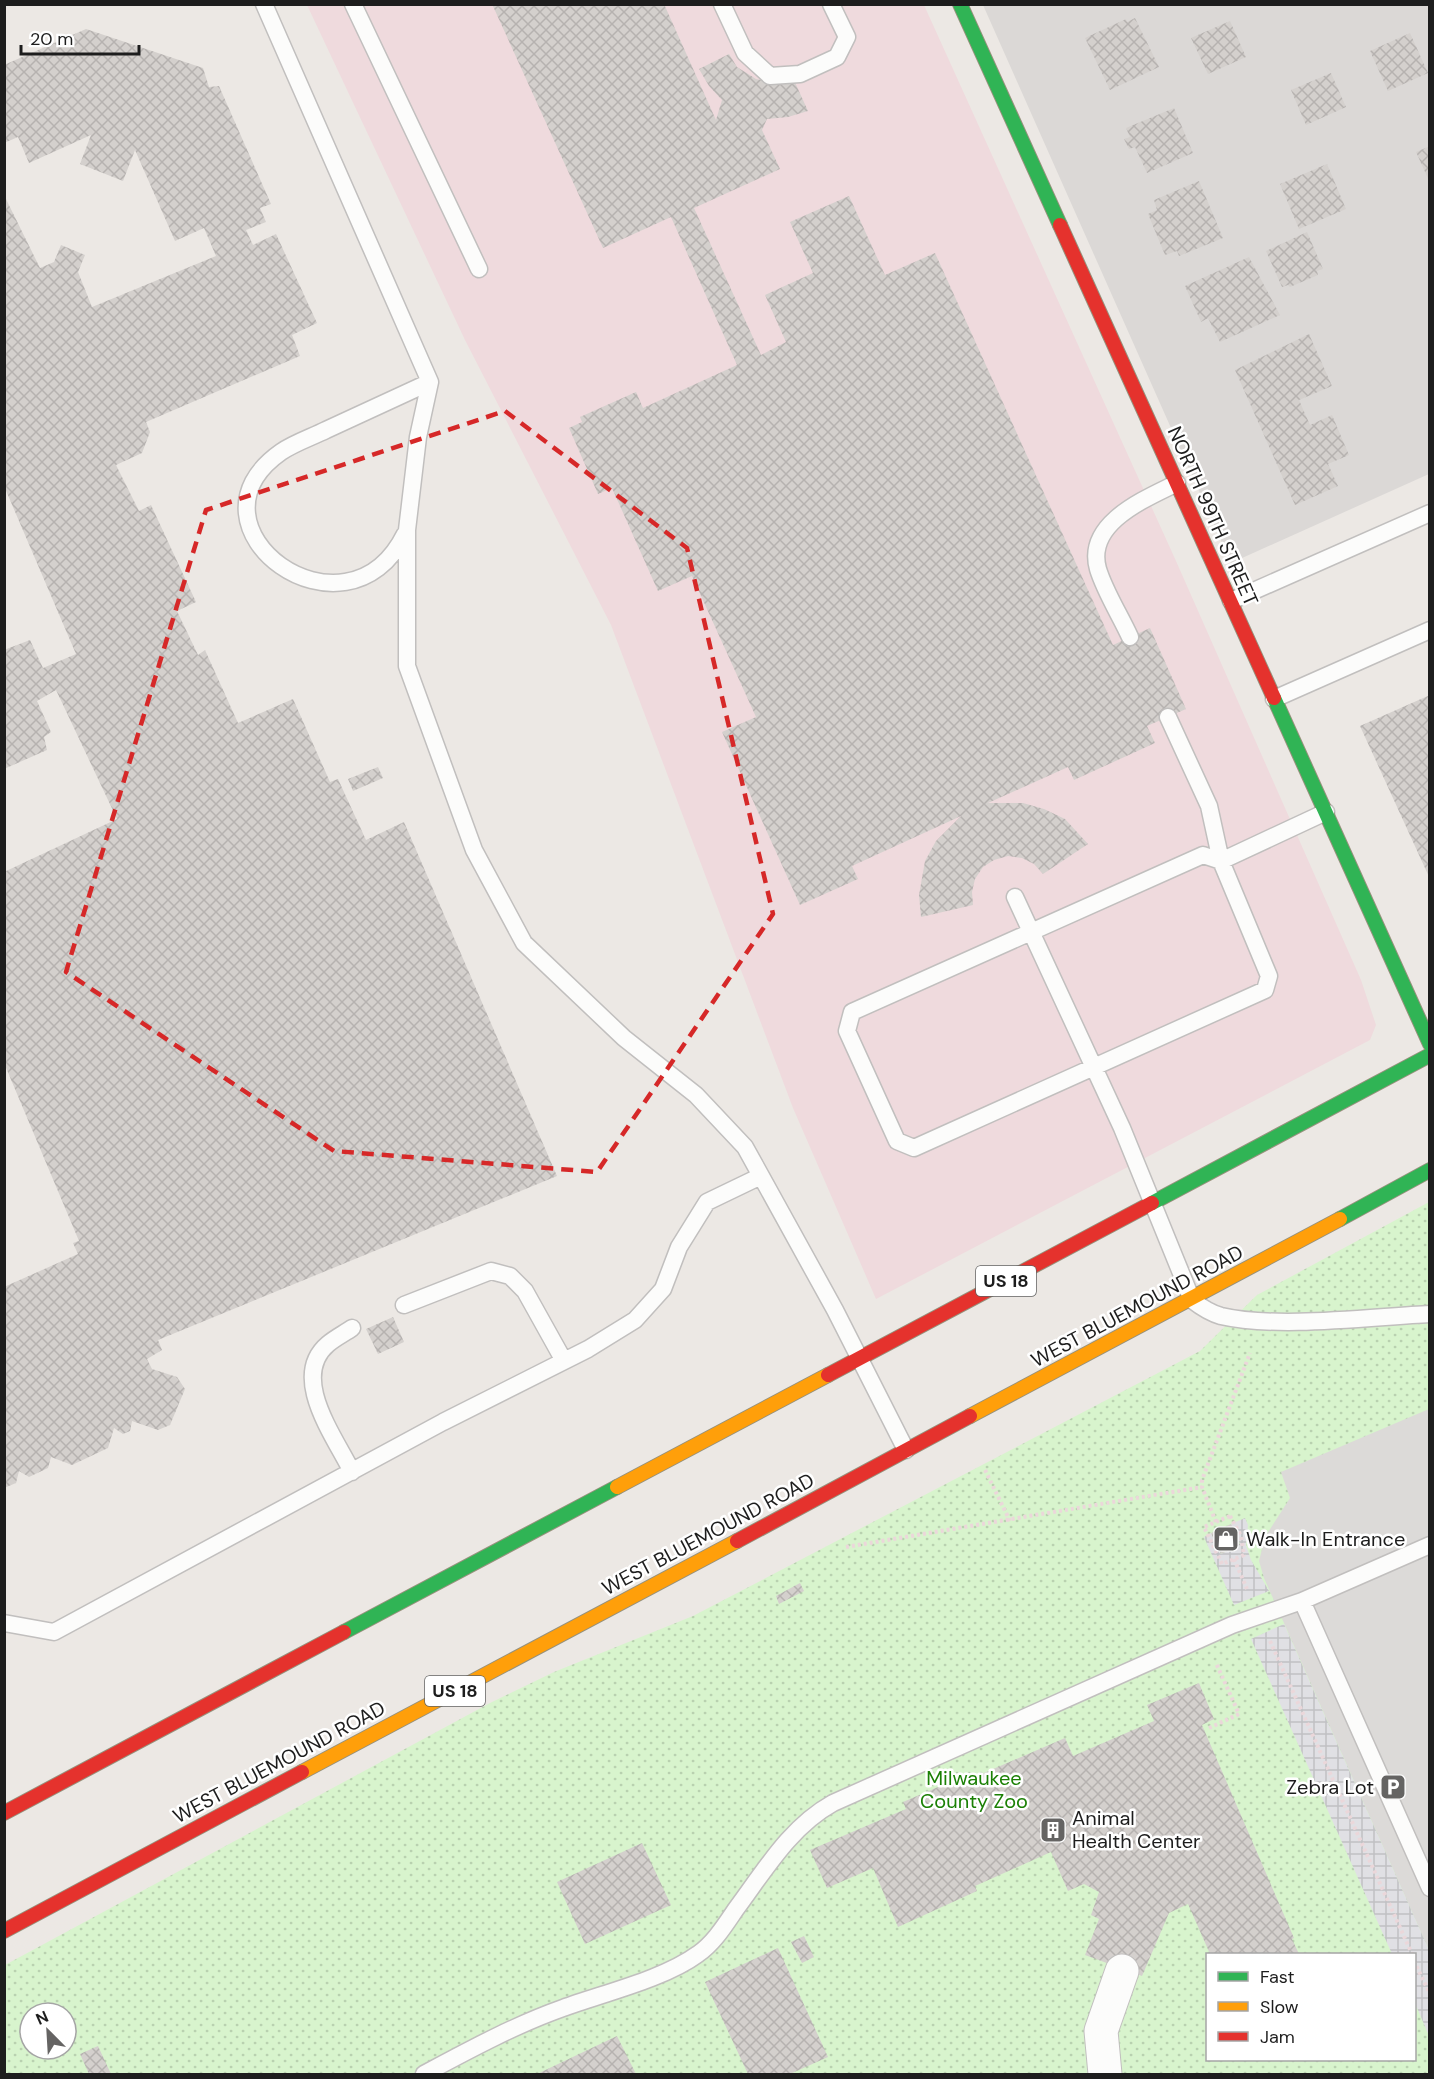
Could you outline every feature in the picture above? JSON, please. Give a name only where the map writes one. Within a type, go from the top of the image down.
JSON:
[{"type":"main road","name":"NORTH 99TH STREET","points":[[960,4],[1430,1044]]},
{"type":"main road","name":"US 18","points":[[4,1813],[1430,1055]]},
{"type":"main road","name":"WEST BLUEMOUND ROAD","points":[[4,1931],[1192,1300],[1430,1170]]},
{"type":"street","points":[[1105,2074],[1101,2031],[1122,1971]]},
{"type":"lane","points":[[264,4],[430,382],[418,437],[407,530],[407,666],[474,850],[524,943],[624,1038],[696,1095],[745,1147],[860,1359],[906,1450]]},
{"type":"lane","points":[[353,4],[479,269]]},
{"type":"lane","points":[[722,4],[745,53],[770,76],[800,74],[837,57],[847,37],[831,4]]},
{"type":"lane","points":[[407,530],[396,554],[372,572],[345,582],[315,582],[288,573],[265,554],[250,530],[248,503],[256,476],[281,452],[430,382]]},
{"type":"lane","points":[[1130,637],[1098,567],[1099,542],[1114,520],[1176,483]]},
{"type":"lane","points":[[1231,601],[1430,513]]},
{"type":"lane","points":[[1274,699],[1430,630]]},
{"type":"lane","points":[[1168,717],[1209,806],[1221,861],[1269,976],[1265,990],[914,1148],[897,1142],[847,1031],[852,1012],[1030,930],[1203,855],[1221,861],[1326,812]]},
{"type":"lane","points":[[1015,897],[1094,1068],[1192,1300],[1219,1315],[1239,1319],[1289,1320],[1430,1314]]},
{"type":"lane","points":[[4,1623],[54,1632],[564,1361],[635,1320],[663,1289],[679,1246],[707,1202],[761,1176]]},
{"type":"lane","points":[[404,1305],[491,1271],[510,1276],[525,1291],[564,1361]]},
{"type":"lane","points":[[352,1328],[327,1345],[312,1371],[314,1395],[352,1472]]},
{"type":"lane","points":[[424,2074],[536,2019],[663,1972],[697,1955],[721,1931],[792,1836],[812,1816],[833,1803],[1205,1637],[1302,1601],[1430,1545]]},
{"type":"lane","points":[[1302,1601],[1430,1888]]},
{"type":"path","points":[[1216,1522],[1202,1486],[1209,1457],[1250,1353]]},
{"type":"path","points":[[985,1470],[1010,1521]]},
{"type":"path","points":[[846,1547],[1010,1521],[1202,1486]]},
{"type":"path","points":[[1230,1516],[1235,1522],[1244,1555],[1234,1559],[1222,1564],[1204,1527],[1230,1516]]},
{"type":"path","points":[[1234,1559],[1251,1599]]},
{"type":"path","points":[[1266,1632],[1412,1953]]},
{"type":"path","points":[[1205,1637],[1239,1714],[1209,1728]]},
{"type":"path","points":[[1416,1965],[1430,1994]]},
{"type":"highlighted area","points":[[505,411],[687,548],[773,914],[597,1172],[334,1151],[66,972],[206,510]]},
{"type":"shaded area","points":[[307,5],[924,5],[1176,561],[1361,980],[1376,1025],[1370,1040],[876,1299],[793,1108],[611,625],[465,340]]},
{"type":"shaded area","points":[[983,5],[1429,5],[1429,474],[1231,563]]},
{"type":"shaded area","name":"Zebra Lot","points":[[1429,1409],[1429,1950],[1264,1578],[1259,1561],[1265,1537],[1290,1498],[1281,1472]]},
{"type":"shaded area","points":[[1245,1518],[1248,1525],[1246,1545],[1251,1560],[1269,1591],[1234,1605],[1204,1537],[1211,1533],[1221,1554],[1240,1544],[1231,1524]]},
{"type":"shaded area","points":[[1284,1624],[1429,1950],[1429,2036],[1416,2005],[1416,1953],[1392,1953],[1251,1639]]},
{"type":"green space","name":"Milwaukee County Zoo","points":[[1429,1202],[1429,2074],[5,2074],[5,1965],[490,1703],[554,1672],[693,1616],[1200,1351],[1257,1295]]},
{"type":"building","points":[[492,4],[664,4],[716,120],[722,100],[709,86],[699,69],[729,54],[737,67],[756,79],[771,82],[793,78],[808,111],[788,117],[767,119],[762,130],[780,169],[694,208],[761,355],[786,342],[765,295],[813,273],[790,222],[849,196],[885,275],[935,253],[1113,645],[1150,628],[1186,709],[1147,726],[1155,743],[1074,780],[1068,767],[988,803],[1023,803],[1044,809],[1065,819],[1088,844],[1043,874],[1034,864],[1022,858],[1008,856],[994,860],[983,867],[975,879],[972,892],[973,905],[921,917],[919,895],[925,861],[936,841],[961,816],[852,866],[858,879],[800,905],[722,732],[756,717],[692,576],[658,591],[612,488],[598,494],[569,428],[582,422],[580,417],[636,392],[643,408],[737,365],[671,217],[603,248]]},
{"type":"building","points":[[1135,18],[1159,67],[1110,90],[1085,38],[1126,19],[1127,22]]},
{"type":"building","points":[[1230,21],[1246,57],[1208,74],[1191,38]]},
{"type":"building","points":[[86,29],[203,68],[209,87],[219,86],[271,204],[260,208],[266,222],[246,230],[253,245],[276,234],[317,323],[292,335],[300,356],[146,422],[150,432],[142,453],[116,465],[139,511],[151,505],[196,602],[177,611],[198,655],[205,650],[238,723],[293,699],[330,782],[338,779],[366,840],[404,822],[557,1176],[158,1340],[162,1350],[147,1359],[152,1369],[177,1377],[185,1389],[170,1425],[158,1430],[132,1421],[130,1431],[123,1434],[114,1428],[108,1448],[72,1465],[51,1457],[48,1468],[29,1477],[19,1471],[16,1483],[4,1488],[4,1287],[78,1254],[73,1243],[79,1241],[4,1063],[4,872],[117,819],[56,690],[37,701],[51,732],[44,737],[47,750],[4,769],[4,650],[30,640],[43,668],[76,654],[4,486],[4,195],[40,268],[54,262],[61,245],[85,255],[78,272],[92,307],[216,256],[204,228],[175,241],[135,150],[123,181],[80,164],[91,135],[29,163],[18,137],[4,143],[4,65]]},
{"type":"building","points":[[1410,33],[1428,73],[1388,91],[1370,51]]},
{"type":"building","points":[[1331,73],[1346,107],[1306,125],[1291,90]]},
{"type":"building","points":[[1174,108],[1193,153],[1147,173],[1135,147],[1129,149],[1124,139],[1130,137],[1126,128]]},
{"type":"building","points":[[1430,146],[1430,183],[1416,152]]},
{"type":"building","points":[[1327,164],[1346,209],[1299,229],[1280,184]]},
{"type":"building","points":[[1199,181],[1223,238],[1179,256],[1177,251],[1165,255],[1148,214],[1157,210],[1154,200]]},
{"type":"building","points":[[1307,232],[1323,269],[1317,271],[1318,275],[1290,287],[1288,285],[1282,287],[1266,251]]},
{"type":"building","points":[[1249,257],[1280,315],[1220,342],[1208,318],[1201,322],[1185,286]]},
{"type":"building","points":[[1309,334],[1332,386],[1299,400],[1310,425],[1332,415],[1349,455],[1328,464],[1338,486],[1295,505],[1235,370]]},
{"type":"building","points":[[1430,695],[1430,879],[1360,726]]},
{"type":"building","points":[[378,767],[383,778],[353,791],[348,779]]},
{"type":"building","points":[[393,1317],[404,1342],[378,1354],[366,1329]]},
{"type":"building","name":"Walk-In Entrance","points":[[1231,1524],[1240,1545],[1221,1554],[1211,1533]]},
{"type":"building","points":[[800,1583],[804,1591],[779,1604],[776,1596]]},
{"type":"building","name":"Animal Health Center","points":[[1199,1683],[1214,1719],[1202,1725],[1299,1953],[1210,1953],[1188,1904],[1169,1913],[1142,1976],[1085,1955],[1099,1919],[1091,1915],[1099,1892],[1084,1884],[1068,1891],[1051,1852],[975,1886],[977,1891],[898,1927],[873,1868],[827,1888],[810,1850],[906,1809],[903,1802],[952,1781],[954,1786],[1065,1738],[1073,1756],[1154,1721],[1147,1705]]},
{"type":"building","points":[[642,1843],[671,1905],[585,1944],[557,1882]]},
{"type":"building","points":[[804,1936],[814,1957],[802,1963],[791,1942]]},
{"type":"building","points":[[778,1948],[828,2057],[790,2074],[748,2074],[705,1982]]},
{"type":"building","points":[[617,2036],[636,2074],[537,2074]]},
{"type":"building","points":[[98,2046],[111,2074],[89,2074],[80,2054]]},
{"type":"traffic: fast","points":[[960,4],[1060,225]]},
{"type":"traffic: fast","points":[[1274,698],[1430,1044]]},
{"type":"traffic: fast","points":[[1152,1203],[1430,1055]]},
{"type":"traffic: fast","points":[[1340,1219],[1430,1170]]},
{"type":"traffic: fast","points":[[344,1632],[617,1487]]},
{"type":"traffic: slow","points":[[970,1416],[1340,1219]]},
{"type":"traffic: slow","points":[[617,1487],[828,1375]]},
{"type":"traffic: slow","points":[[302,1772],[737,1541]]},
{"type":"traffic: jam","points":[[1060,225],[1274,698]]},
{"type":"traffic: jam","points":[[828,1375],[1152,1203]]},
{"type":"traffic: jam","points":[[737,1541],[970,1416]]},
{"type":"traffic: jam","points":[[4,1813],[344,1632]]},
{"type":"traffic: jam","points":[[4,1931],[302,1772]]},
{"type":"place","name":"Walk-In Entrance","points":[[1226,1539]]},
{"type":"place","name":"Zebra Lot","points":[[1393,1787]]},
{"type":"place","name":"Animal Health Center","points":[[1053,1830]]}]
